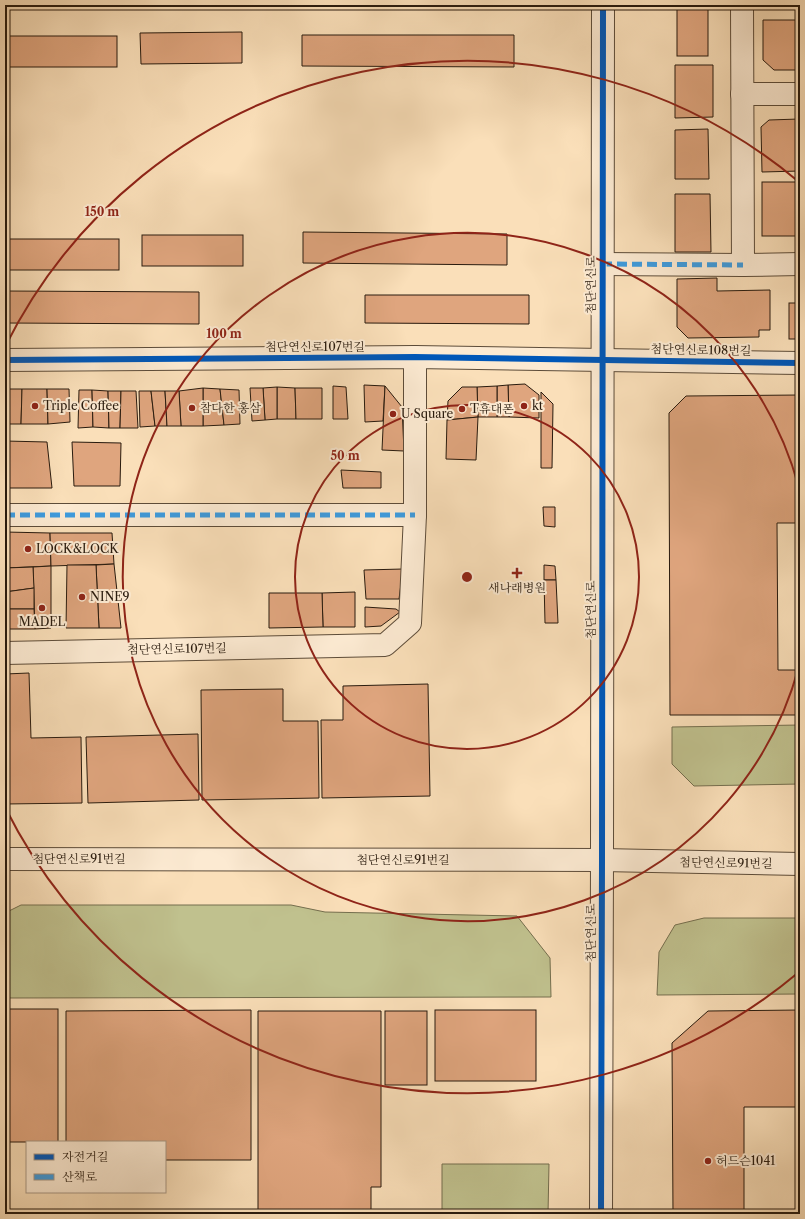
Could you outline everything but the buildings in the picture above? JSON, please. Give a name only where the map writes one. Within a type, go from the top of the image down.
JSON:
[{"type":"street","name":"첨단연신로","points":[[601,1214],[602,5]]},
{"type":"street","points":[[742,5],[743,265]]},
{"type":"street","points":[[742,94],[800,94]]},
{"type":"street","points":[[602,264],[800,264]]},
{"type":"street","name":"첨단연신로107번길","points":[[5,652],[385,645],[410,623],[415,516],[415,357]]},
{"type":"street","name":"첨단연신로107번길","points":[[5,360],[415,357],[602,359]]},
{"type":"street","name":"첨단연신로108번길","points":[[602,359],[800,363]]},
{"type":"street","points":[[5,515],[415,516]]},
{"type":"street","name":"첨단연신로91번길","points":[[5,859],[602,860],[800,864]]},
{"type":"green space","points":[[800,725],[800,784],[694,786],[672,764],[672,727]]},
{"type":"green space","points":[[21,905],[291,905],[325,912],[517,916],[550,958],[551,997],[5,998],[5,913]]},
{"type":"green space","points":[[704,918],[800,918],[800,994],[657,995],[659,952],[675,925]]},
{"type":"green space","points":[[442,1164],[549,1164],[548,1214],[442,1214]]},
{"type":"marked path","points":[[602,264],[743,265]]},
{"type":"marked path","points":[[5,515],[415,515]]},
{"type":"cycle path","points":[[601,1214],[603,5]]},
{"type":"cycle path","points":[[5,360],[415,357],[800,363]]},
{"type":"place","name":"Triple Coffee","points":[[35,406]]},
{"type":"place","name":"kt","points":[[524,406]]},
{"type":"place","name":"참다한 홍삼","points":[[192,408]]},
{"type":"place","name":"T휴대폰","points":[[462,409]]},
{"type":"place","name":"U Square","points":[[393,414]]},
{"type":"place","name":"LOCK&LOCK","points":[[28,549]]},
{"type":"place","name":"새나래병원","points":[[517,573]]},
{"type":"place","name":"NINE9","points":[[82,597]]},
{"type":"place","name":"MADEL","points":[[42,608]]},
{"type":"place","name":"허드슨1041","points":[[708,1161]]}]
